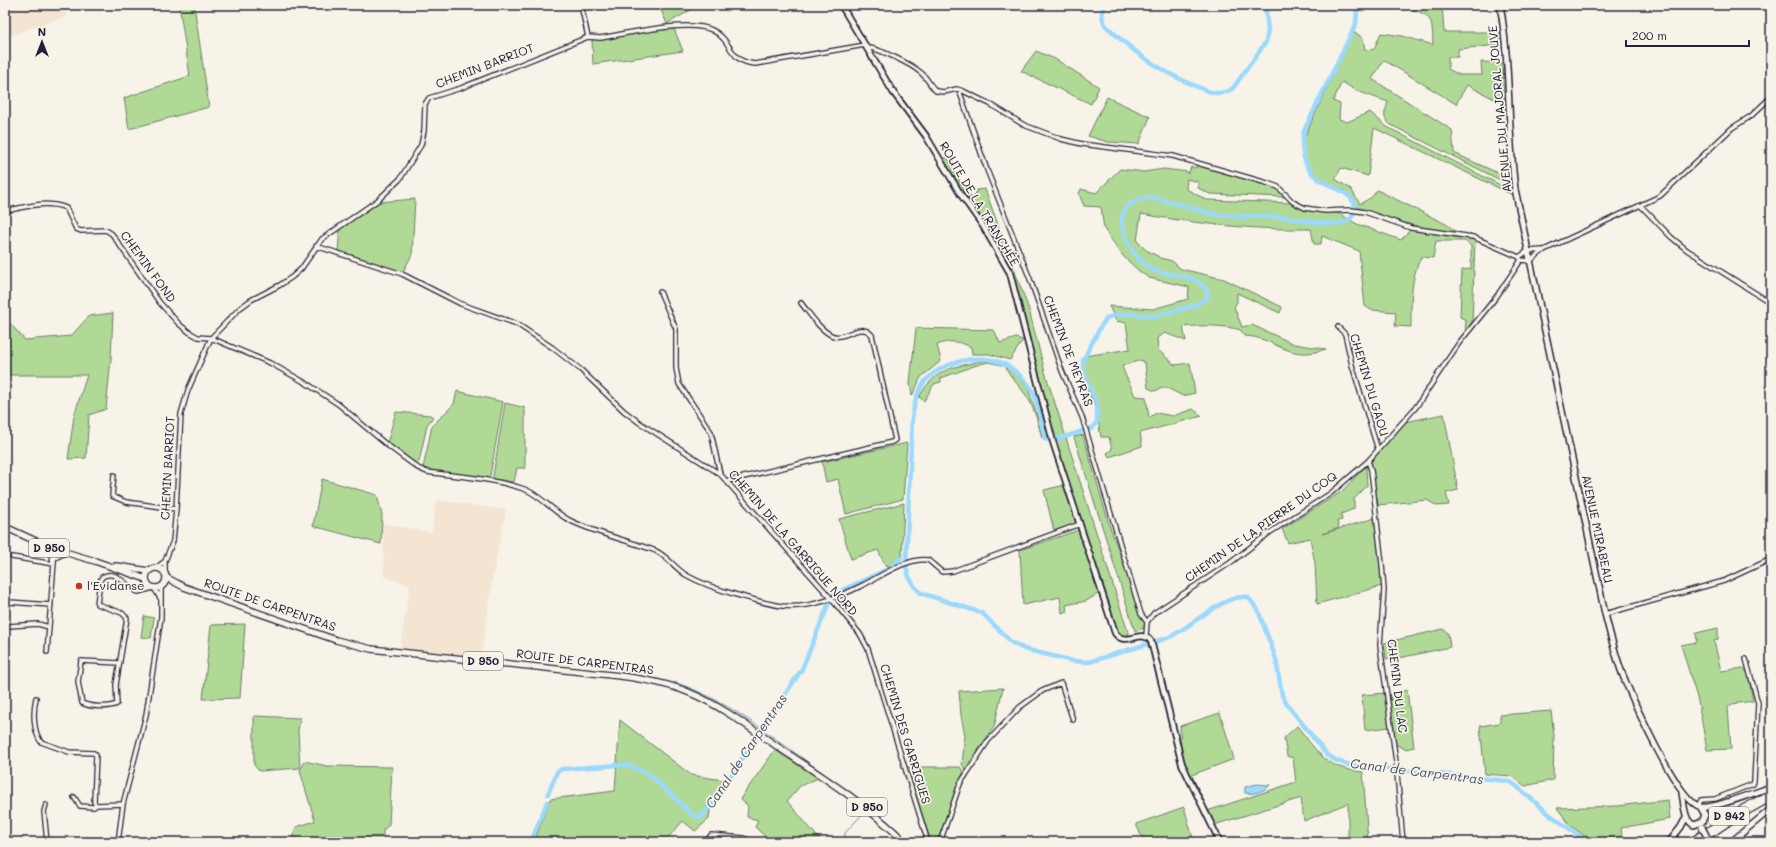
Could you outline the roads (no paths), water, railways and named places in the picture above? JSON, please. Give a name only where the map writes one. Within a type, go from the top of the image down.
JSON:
[{"type":"main road","name":"AVENUE DU MAJORAL JOUVE","points":[[1500,5],[1505,43],[1513,171],[1530,260]]},
{"type":"main road","name":"AVENUE MIRABEAU","points":[[1530,260],[1605,614],[1616,654],[1627,685],[1652,738],[1682,792]]},
{"type":"main road","name":"D 950","points":[[5,527],[65,553],[95,561],[149,571]]},
{"type":"main road","name":"D 950","points":[[95,561],[146,581],[153,588],[163,586],[184,587]]},
{"type":"main road","name":"D 950","points":[[156,568],[184,587]]},
{"type":"main road","points":[[146,581],[149,571],[156,568]]},
{"type":"main road","points":[[163,586],[166,575]]},
{"type":"main road","name":"ROUTE DE CARPENTRAS","points":[[184,587],[336,640],[371,649],[660,682],[688,692],[717,708],[865,805],[905,842]]},
{"type":"main road","points":[[1669,842],[1683,824],[1688,808],[1771,787]]},
{"type":"main road","points":[[1682,792],[1705,812],[1705,818],[1701,826]]},
{"type":"main road","points":[[1682,792],[1686,814],[1691,824],[1701,826],[1710,841]]},
{"type":"main road","name":"D 942","points":[[1690,842],[1734,813],[1771,793]]},
{"type":"main road","points":[[1699,842],[1737,817],[1771,798]]},
{"type":"main road","points":[[1731,842],[1771,810]]},
{"type":"street","points":[[581,5],[588,37],[600,38],[674,27],[701,27],[710,29],[718,34],[735,56],[742,62],[755,64],[866,46],[915,69],[925,76],[936,92],[959,90],[990,104],[1024,126],[1061,139],[1082,144],[1149,152],[1193,160],[1278,187],[1294,202],[1305,208],[1325,211],[1354,210],[1375,214],[1411,228],[1473,237],[1520,259],[1530,260],[1544,250],[1641,206],[1668,190],[1727,133],[1751,116],[1771,97]]},
{"type":"street","name":"ROUTE DE LA TRANCHÉE","points":[[841,5],[893,92],[926,136],[957,188],[983,226],[1010,273],[1053,440],[1115,633],[1121,639],[1129,640],[1146,636]]},
{"type":"street","name":"CHEMIN BARRIOT","points":[[166,575],[165,561],[173,541],[176,509],[181,414],[188,390],[211,338],[240,308],[292,277],[301,269],[322,238],[378,200],[400,179],[421,145],[424,131],[425,104],[429,98],[462,88],[588,37]]},
{"type":"street","name":"CHEMIN DE MEYRAS","points":[[959,90],[1085,430],[1141,614],[1147,622]]},
{"type":"street","name":"CHEMIN FOND","points":[[5,211],[41,204],[60,206],[66,208],[76,229],[81,231],[106,230],[112,234],[160,303],[179,324],[198,337],[211,338]]},
{"type":"street","points":[[1641,206],[1671,237],[1687,250],[1771,303]]},
{"type":"street","name":"CHEMIN DE LA GARRIGUE NORD","points":[[316,246],[402,274],[461,304],[517,324],[553,348],[574,364],[624,411],[640,423],[720,474],[831,599],[860,634]]},
{"type":"street","points":[[1520,259],[1528,251],[1544,250]]},
{"type":"street","name":"CHEMIN DE LA PIERRE DU COQ","points":[[1147,622],[1154,613],[1168,603],[1230,563],[1287,521],[1331,493],[1368,461],[1416,407],[1459,343],[1497,296],[1520,259]]},
{"type":"street","points":[[660,292],[676,329],[676,368],[679,384],[711,432],[720,474]]},
{"type":"street","points":[[727,481],[862,450],[895,440],[872,335],[866,329],[861,329],[841,336],[831,335],[818,323],[802,304]]},
{"type":"street","name":"CHEMIN DU GAOU","points":[[1338,327],[1345,334],[1352,364],[1378,450]]},
{"type":"street","points":[[211,338],[270,363],[306,383],[338,404],[387,445],[418,468],[427,472],[490,480],[526,490],[534,494],[555,512],[569,520],[602,534],[663,554],[676,569],[703,583],[733,594],[782,606],[796,606],[831,599],[904,564],[928,560],[942,572],[953,571],[1080,525]]},
{"type":"street","name":"CHEMIN DU LAC","points":[[1368,461],[1372,477],[1384,590],[1380,644],[1397,773],[1403,842]]},
{"type":"street","points":[[114,475],[112,496],[126,502],[176,509]]},
{"type":"street","points":[[47,652],[55,558],[53,549]]},
{"type":"street","points":[[53,549],[54,564]]},
{"type":"street","points":[[55,558],[65,553]]},
{"type":"street","points":[[12,557],[54,564]]},
{"type":"street","points":[[1605,614],[1724,581],[1771,559]]},
{"type":"street","points":[[156,568],[165,561]]},
{"type":"street","points":[[119,663],[81,661],[78,682],[82,703],[86,705],[105,706],[117,704],[116,685],[127,618],[122,613],[97,604],[100,581],[105,575],[111,575],[124,580],[135,591],[153,588],[160,599]]},
{"type":"street","points":[[143,590],[146,581]]},
{"type":"street","points":[[118,842],[123,804],[146,715],[161,617],[160,599],[163,586]]},
{"type":"street","points":[[7,600],[9,602],[51,605]]},
{"type":"street","points":[[1147,622],[1146,636],[1152,643],[1182,764],[1220,842]]},
{"type":"street","points":[[9,626],[38,624],[49,627]]},
{"type":"street","name":"CHEMIN DES GARRIGUES","points":[[860,634],[868,649],[878,678],[928,842]]},
{"type":"street","points":[[1698,806],[1701,800],[1715,799],[1753,784],[1754,781],[1758,703],[1746,659]]},
{"type":"street","points":[[940,842],[960,784],[988,740],[1020,707],[1042,691],[1062,683],[1073,720]]},
{"type":"street","points":[[36,698],[34,705],[36,731],[41,742],[70,752],[96,755],[94,802],[96,805]]},
{"type":"street","points":[[74,797],[80,806],[94,807],[96,805],[123,804]]},
{"type":"street","points":[[46,805],[44,811],[47,842]]},
{"type":"street","points":[[706,842],[711,835],[743,838],[755,842]]},
{"type":"water","points":[[1257,784],[1270,785],[1259,792],[1245,793],[1245,787]]},
{"type":"waterway","name":"Canal de Carpentras","points":[[1106,5],[1102,15],[1105,25],[1136,52],[1168,73],[1203,89],[1218,93],[1223,93],[1233,88],[1266,42],[1268,30],[1265,5]]},
{"type":"waterway","name":"Canal de Carpentras","points":[[1355,5],[1357,11],[1356,24],[1304,131],[1302,144],[1306,163],[1312,173],[1317,178],[1349,196],[1353,201],[1355,207],[1353,215],[1350,219],[1345,222],[1334,224],[1281,217],[1231,216],[1207,212],[1150,197],[1136,201],[1127,207],[1123,215],[1122,225],[1125,236],[1130,246],[1144,264],[1159,272],[1183,276],[1197,281],[1208,292],[1207,298],[1196,305],[1156,316],[1130,314],[1115,315],[1107,318],[1101,326],[1083,360],[1083,371],[1097,405],[1097,422],[1092,428],[1052,441],[1045,439],[1039,410],[1034,395],[1028,384],[1011,368],[1003,363],[980,359],[961,361],[942,368],[927,379],[918,392],[912,418],[906,566],[909,578],[921,593],[982,613],[1011,642],[1024,649],[1073,661],[1089,662],[1167,638],[1217,606],[1238,597],[1248,597],[1258,610],[1276,659],[1282,695],[1286,703],[1327,755],[1337,761],[1350,765],[1508,781],[1514,784],[1549,814],[1588,842]]},
{"type":"waterway","name":"Canal de Carpentras","points":[[833,596],[838,592],[890,568],[901,558]]},
{"type":"waterway","name":"Canal de Carpentras","points":[[548,794],[557,772],[562,769],[627,765],[650,775],[694,816],[701,817],[712,804],[802,669],[829,603]]},
{"type":"waterway","points":[[674,682],[710,697],[761,728],[861,800],[910,842]]},
{"type":"waterway","name":"Canal de Carpentras","points":[[531,842],[547,802]]},
{"type":"waterway","points":[[845,842],[845,833],[865,811]]},
{"type":"place","name":"l'Evidanse","points":[[79,586]]}]
